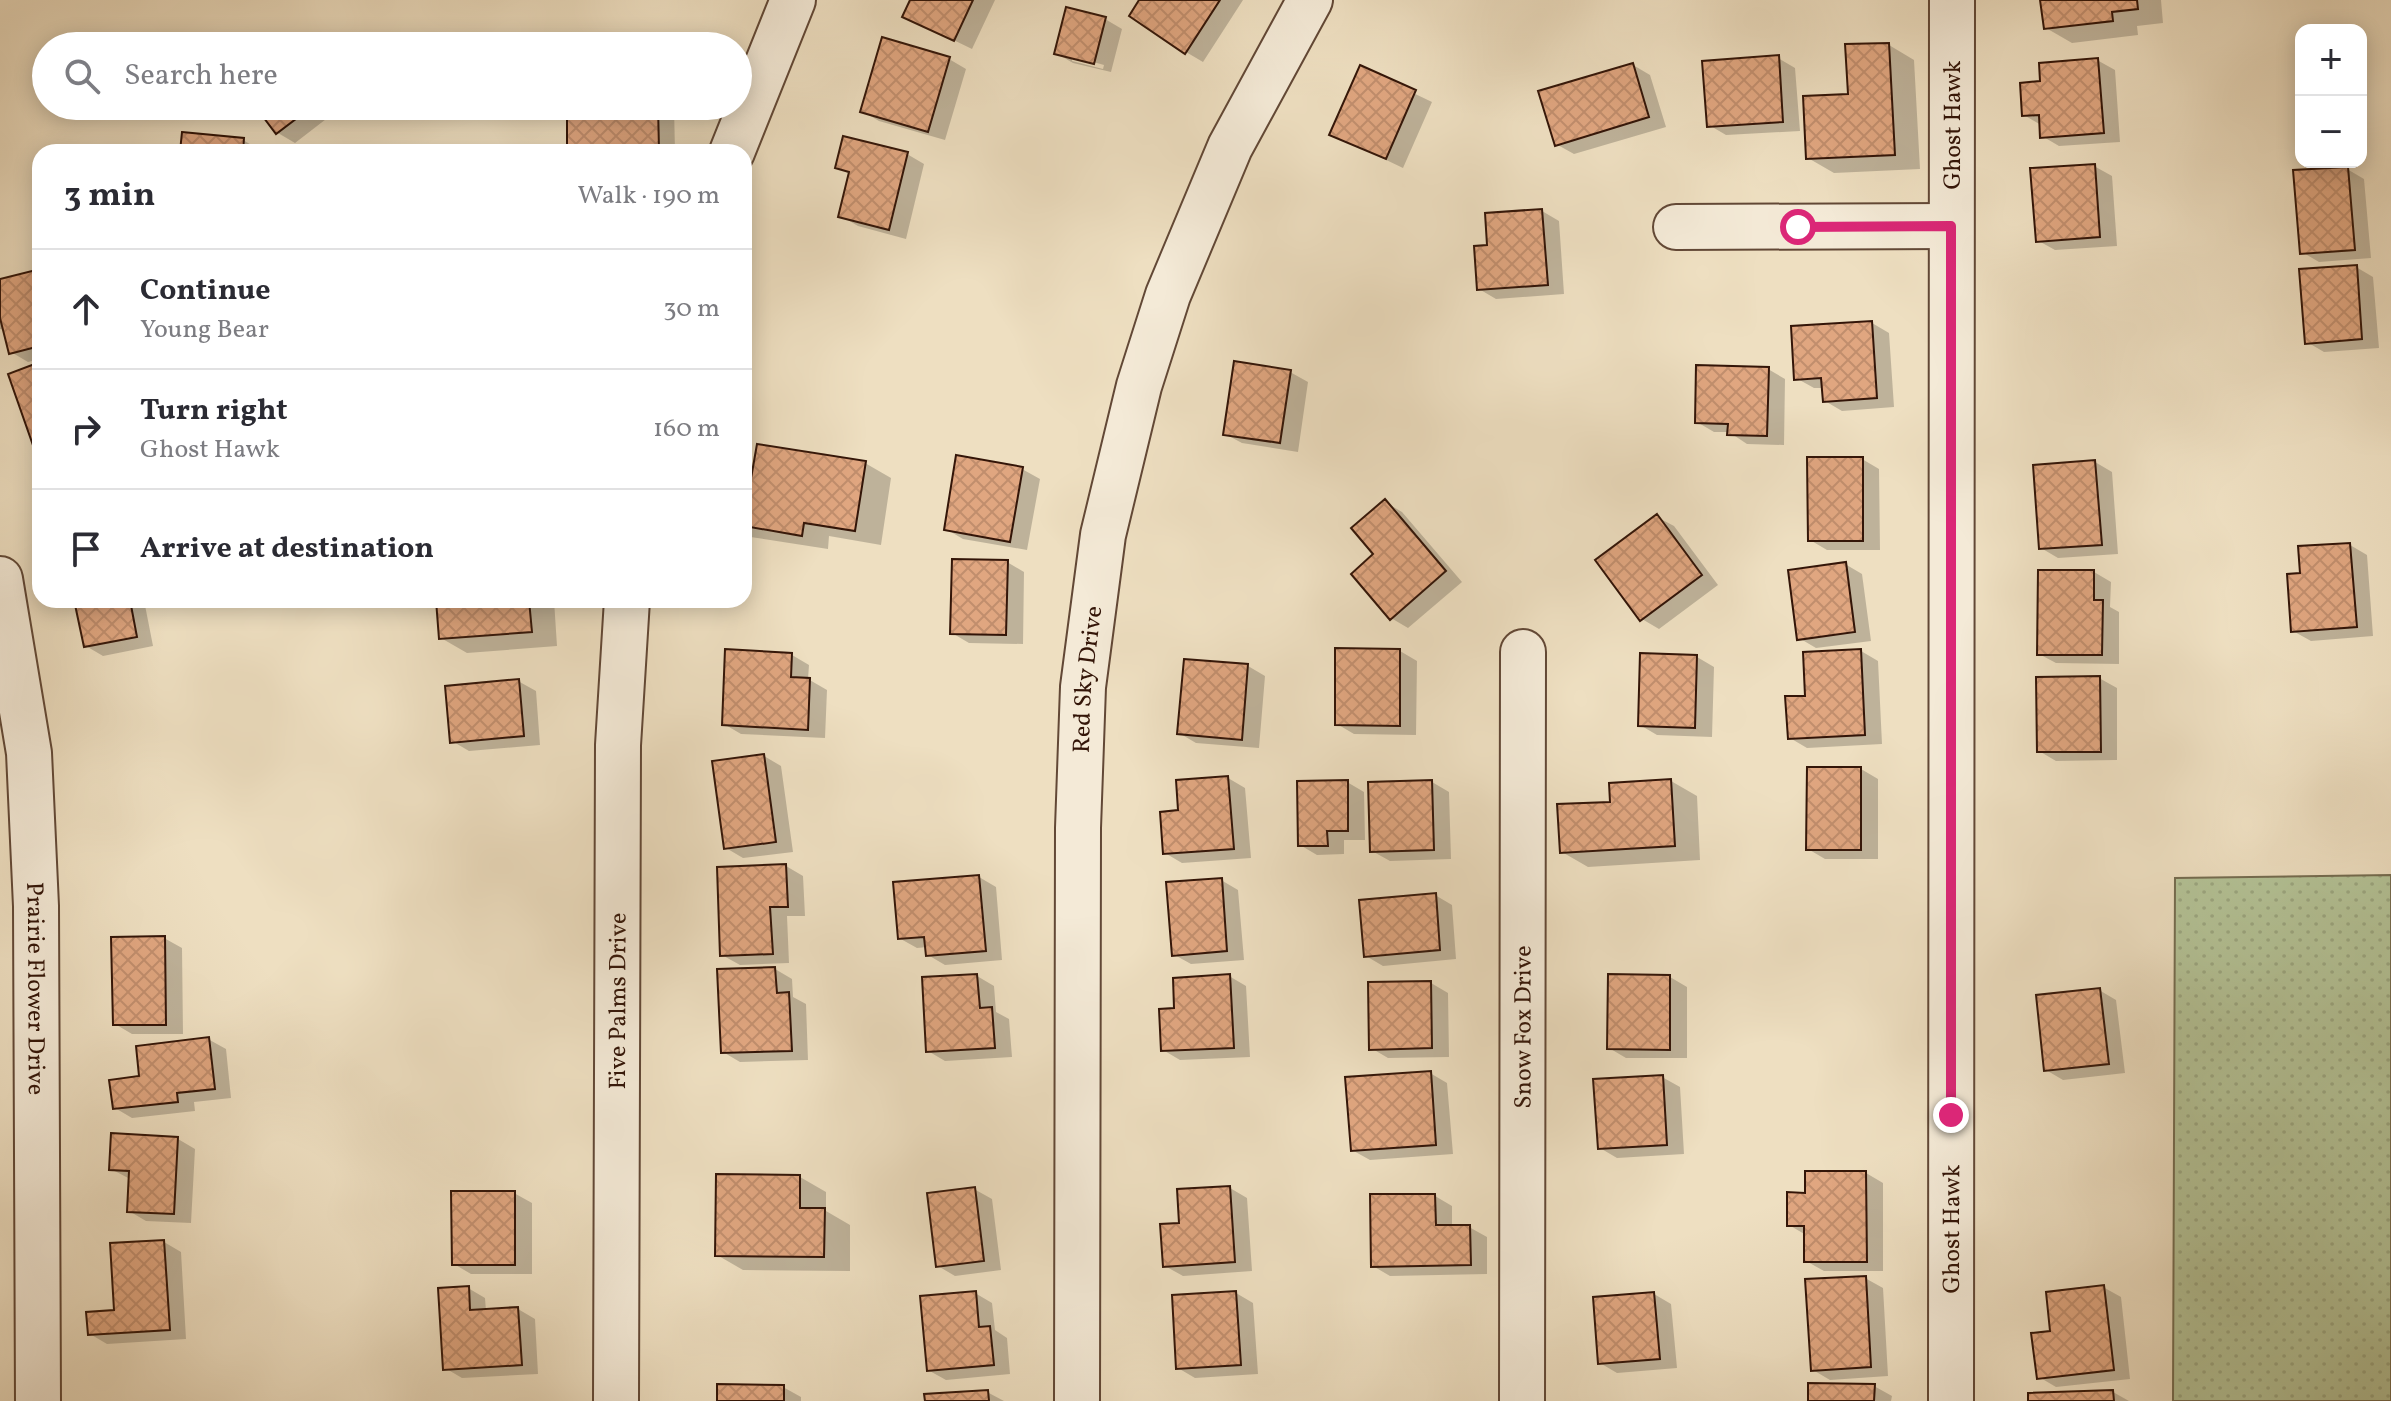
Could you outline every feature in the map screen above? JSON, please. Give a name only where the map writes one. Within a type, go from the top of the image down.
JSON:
[{"type":"street","points":[[752,102],[793,0]]},
{"type":"street","name":"Red Sky Drive","points":[[1077,1401],[1078,828],[1083,687],[1103,535],[1139,386],[1168,295],[1230,147],[1310,0]]},
{"type":"street","name":"Ghost Hawk","points":[[1951,1401],[1952,0]]},
{"type":"street","points":[[735,144],[745,120]]},
{"type":"street","points":[[1676,227],[1951,226]]},
{"type":"street","name":"Prairie Flower Drive","points":[[0,579],[29,753],[36,906],[38,1401]]},
{"type":"street","name":"Five Palms Drive","points":[[616,1401],[618,745],[627,608]]},
{"type":"street","name":"Snow Fox Drive","points":[[1522,1401],[1523,652]]},
{"type":"green space","points":[[2391,875],[2391,1401],[2173,1401],[2175,878]]},
{"type":"building","points":[[910,0],[973,0],[954,41],[902,17]]},
{"type":"building","points":[[1139,0],[1220,0],[1185,54],[1129,16]]},
{"type":"building","points":[[2040,0],[2137,0],[2138,9],[2112,12],[2113,21],[2044,29]]},
{"type":"building","points":[[1066,7],[1106,17],[1094,64],[1054,54]]},
{"type":"building","points":[[882,37],[950,57],[928,132],[860,112]]},
{"type":"building","points":[[1889,43],[1895,155],[1806,159],[1803,96],[1848,94],[1845,44]]},
{"type":"building","points":[[1779,55],[1783,122],[1707,127],[1702,61]]},
{"type":"building","points":[[2098,58],[2104,133],[2040,138],[2039,115],[2022,116],[2020,83],[2040,81],[2039,63]]},
{"type":"building","points":[[1633,63],[1649,117],[1555,146],[1538,91]]},
{"type":"building","points":[[1360,65],[1416,90],[1386,159],[1329,135]]},
{"type":"building","points":[[266,120],[294,120],[276,134]]},
{"type":"building","points":[[567,120],[658,120],[659,144],[567,144]]},
{"type":"building","points":[[182,132],[244,138],[244,144],[181,144]]},
{"type":"building","points":[[843,136],[908,152],[889,230],[838,217],[849,172],[835,168]]},
{"type":"building","points":[[2095,164],[2100,237],[2036,242],[2030,168]]},
{"type":"building","points":[[2348,168],[2355,250],[2300,254],[2293,170]]},
{"type":"building","points":[[1542,209],[1548,285],[1477,290],[1474,246],[1487,245],[1485,213]]},
{"type":"building","points":[[2357,265],[2362,339],[2305,344],[2299,269]]},
{"type":"building","points":[[32,271],[32,348],[9,354],[0,318],[0,279]]},
{"type":"building","points":[[1872,321],[1877,398],[1823,402],[1821,378],[1794,380],[1791,326]]},
{"type":"building","points":[[1234,361],[1291,370],[1280,443],[1223,435]]},
{"type":"building","points":[[32,365],[32,442],[8,374]]},
{"type":"building","points":[[1696,365],[1769,367],[1767,436],[1727,435],[1728,424],[1695,423]]},
{"type":"building","points":[[757,444],[866,461],[855,531],[804,523],[802,536],[752,527],[752,473]]},
{"type":"building","points":[[956,455],[1023,467],[1010,542],[944,530]]},
{"type":"building","points":[[1807,457],[1863,457],[1863,541],[1808,541]]},
{"type":"building","points":[[2095,460],[2102,545],[2039,549],[2033,465]]},
{"type":"building","points":[[1385,499],[1446,571],[1390,620],[1351,574],[1373,554],[1351,528]]},
{"type":"building","points":[[1657,514],[1702,575],[1640,621],[1595,560]]},
{"type":"building","points":[[2350,543],[2357,627],[2291,632],[2287,574],[2300,573],[2298,546]]},
{"type":"building","points":[[952,559],[1008,560],[1006,635],[950,634]]},
{"type":"building","points":[[1846,562],[1855,632],[1797,640],[1788,570]]},
{"type":"building","points":[[2038,570],[2094,570],[2094,600],[2103,600],[2102,655],[2037,655]]},
{"type":"building","points":[[76,608],[132,608],[137,637],[84,647]]},
{"type":"building","points":[[437,608],[530,608],[532,632],[439,639]]},
{"type":"building","points":[[1335,648],[1400,649],[1400,726],[1335,725]]},
{"type":"building","points":[[725,649],[792,653],[791,677],[810,678],[808,730],[722,725]]},
{"type":"building","points":[[1861,649],[1865,735],[1788,739],[1785,696],[1805,696],[1803,652]]},
{"type":"building","points":[[1640,653],[1697,655],[1695,728],[1638,726]]},
{"type":"building","points":[[1184,659],[1248,664],[1242,740],[1177,734]]},
{"type":"building","points":[[2100,676],[2101,752],[2037,752],[2036,677]]},
{"type":"building","points":[[519,679],[524,736],[450,743],[445,686]]},
{"type":"building","points":[[764,754],[776,842],[724,849],[712,761]]},
{"type":"building","points":[[1807,767],[1861,767],[1861,850],[1806,850]]},
{"type":"building","points":[[1228,776],[1234,849],[1163,854],[1160,812],[1178,810],[1176,780]]},
{"type":"building","points":[[1671,779],[1675,846],[1560,853],[1557,804],[1610,802],[1609,783]]},
{"type":"building","points":[[1348,780],[1348,831],[1327,831],[1328,846],[1298,846],[1297,781]]},
{"type":"building","points":[[1432,780],[1434,850],[1370,852],[1368,782]]},
{"type":"building","points":[[786,864],[788,907],[770,907],[773,954],[720,956],[717,867]]},
{"type":"building","points":[[979,875],[986,951],[926,956],[924,937],[898,939],[893,882]]},
{"type":"building","points":[[1222,878],[1227,951],[1172,956],[1166,882]]},
{"type":"building","points":[[1436,893],[1440,950],[1364,957],[1359,900]]},
{"type":"building","points":[[165,936],[166,1025],[113,1025],[111,937]]},
{"type":"building","points":[[775,967],[777,993],[789,992],[792,1051],[721,1053],[717,969]]},
{"type":"building","points":[[977,974],[980,1008],[992,1007],[995,1048],[926,1052],[922,977]]},
{"type":"building","points":[[1230,974],[1234,1048],[1161,1051],[1159,1009],[1174,1008],[1173,978]]},
{"type":"building","points":[[1608,974],[1670,975],[1670,1050],[1607,1049]]},
{"type":"building","points":[[1431,981],[1432,1048],[1369,1050],[1368,982]]},
{"type":"building","points":[[2100,988],[2109,1064],[2044,1071],[2036,995]]},
{"type":"building","points":[[209,1037],[215,1089],[177,1093],[178,1102],[113,1109],[109,1080],[139,1076],[136,1046]]},
{"type":"building","points":[[1431,1071],[1436,1145],[1351,1151],[1345,1077]]},
{"type":"building","points":[[1663,1075],[1667,1145],[1598,1149],[1593,1079]]},
{"type":"building","points":[[111,1133],[178,1137],[174,1214],[127,1212],[129,1171],[109,1170]]},
{"type":"building","points":[[1805,1171],[1866,1171],[1867,1262],[1804,1262],[1804,1226],[1787,1226],[1787,1192],[1805,1193]]},
{"type":"building","points":[[716,1174],[800,1175],[800,1208],[825,1208],[824,1257],[715,1256]]},
{"type":"building","points":[[1230,1186],[1235,1262],[1163,1267],[1160,1224],[1179,1223],[1177,1189]]},
{"type":"building","points":[[975,1187],[984,1261],[936,1267],[927,1193]]},
{"type":"building","points":[[451,1191],[515,1191],[515,1265],[452,1265]]},
{"type":"building","points":[[1370,1194],[1435,1194],[1436,1225],[1470,1225],[1471,1265],[1371,1267]]},
{"type":"building","points":[[164,1240],[170,1330],[88,1335],[86,1312],[114,1310],[110,1243]]},
{"type":"building","points":[[1866,1276],[1871,1367],[1811,1371],[1805,1279]]},
{"type":"building","points":[[2104,1285],[2114,1370],[2037,1379],[2031,1333],[2050,1331],[2046,1292]]},
{"type":"building","points":[[469,1286],[470,1310],[518,1307],[522,1365],[443,1370],[438,1288]]},
{"type":"building","points":[[976,1291],[979,1327],[990,1326],[994,1365],[927,1371],[920,1296]]},
{"type":"building","points":[[1236,1291],[1241,1365],[1176,1369],[1172,1295]]},
{"type":"building","points":[[1654,1292],[1660,1359],[1598,1364],[1593,1297]]},
{"type":"building","points":[[1808,1383],[1875,1384],[1874,1401],[1808,1401]]},
{"type":"building","points":[[717,1384],[784,1385],[784,1401],[717,1401]]},
{"type":"building","points":[[988,1390],[989,1401],[925,1401],[924,1394]]},
{"type":"building","points":[[2113,1390],[2114,1401],[2028,1401],[2028,1393]]},
{"type":"route","points":[[1798,227],[1951,226],[1951,1115]]}]
